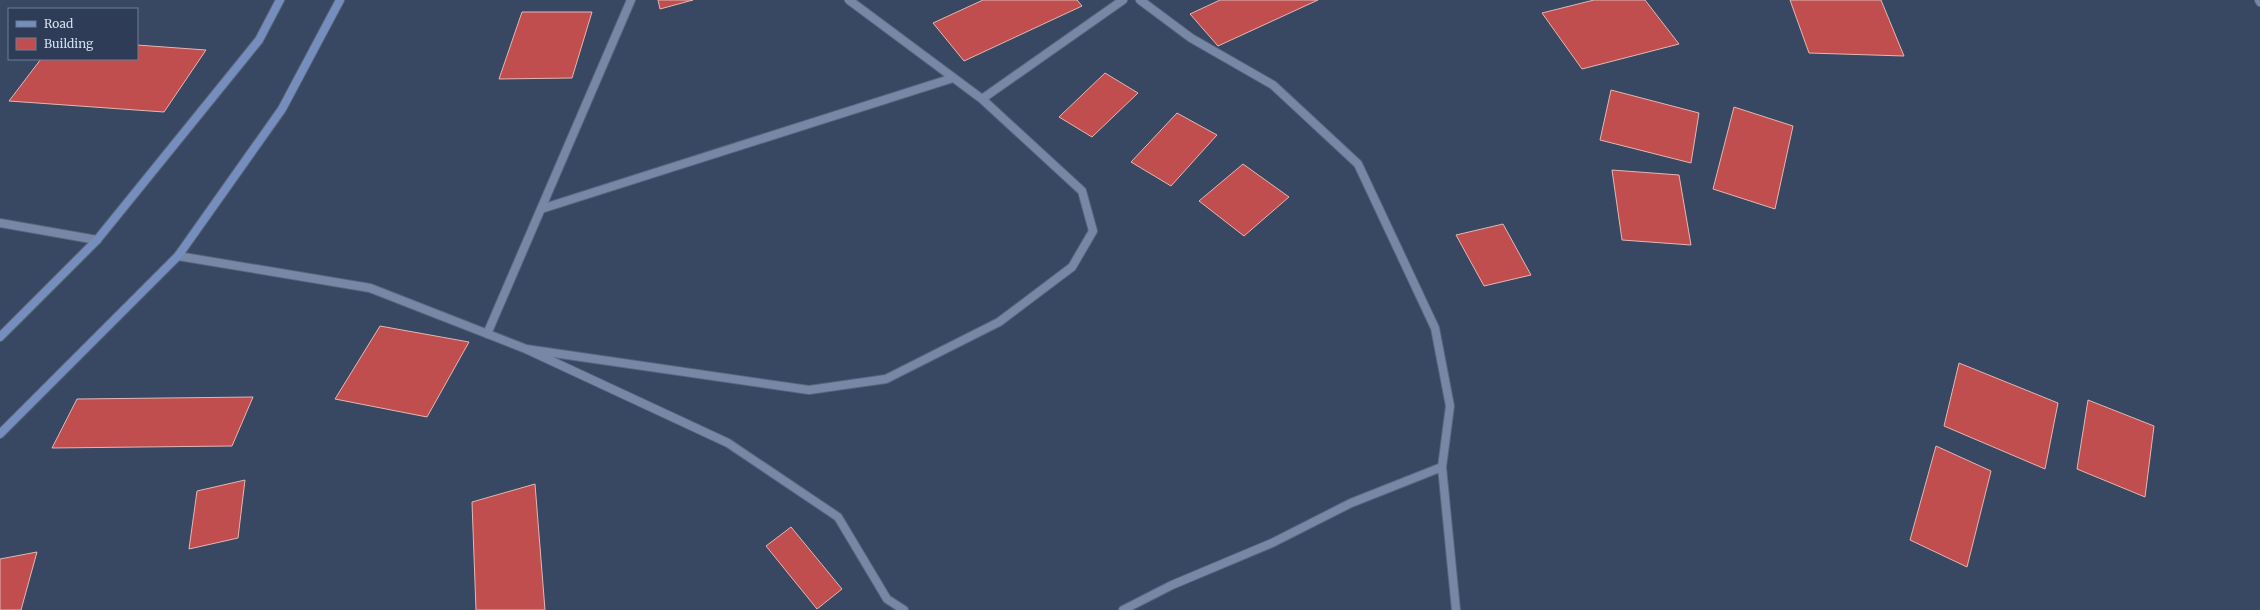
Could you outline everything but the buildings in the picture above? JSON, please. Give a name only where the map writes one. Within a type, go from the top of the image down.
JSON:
[{"type":"street","points":[[0,337],[97,240],[260,40],[280,0]]},
{"type":"street","points":[[0,434],[178,256],[282,108],[340,0]]},
{"type":"street","points":[[487,334],[630,0]]},
{"type":"street","points":[[526,349],[809,390],[886,379],[1000,322],[1072,267],[1093,231],[1082,191],[982,100],[849,0]]},
{"type":"street","points":[[982,100],[1123,0]]},
{"type":"street","points":[[1140,0],[1191,38],[1273,84],[1358,164],[1435,328],[1450,406],[1442,467],[1456,610]]},
{"type":"street","points":[[541,208],[953,78]]},
{"type":"street","points":[[0,223],[97,240]]},
{"type":"street","points":[[178,256],[370,288],[526,349],[728,442],[838,517],[887,599],[904,610]]},
{"type":"street","points":[[1123,610],[1172,585],[1272,543],[1351,503],[1442,467]]}]
